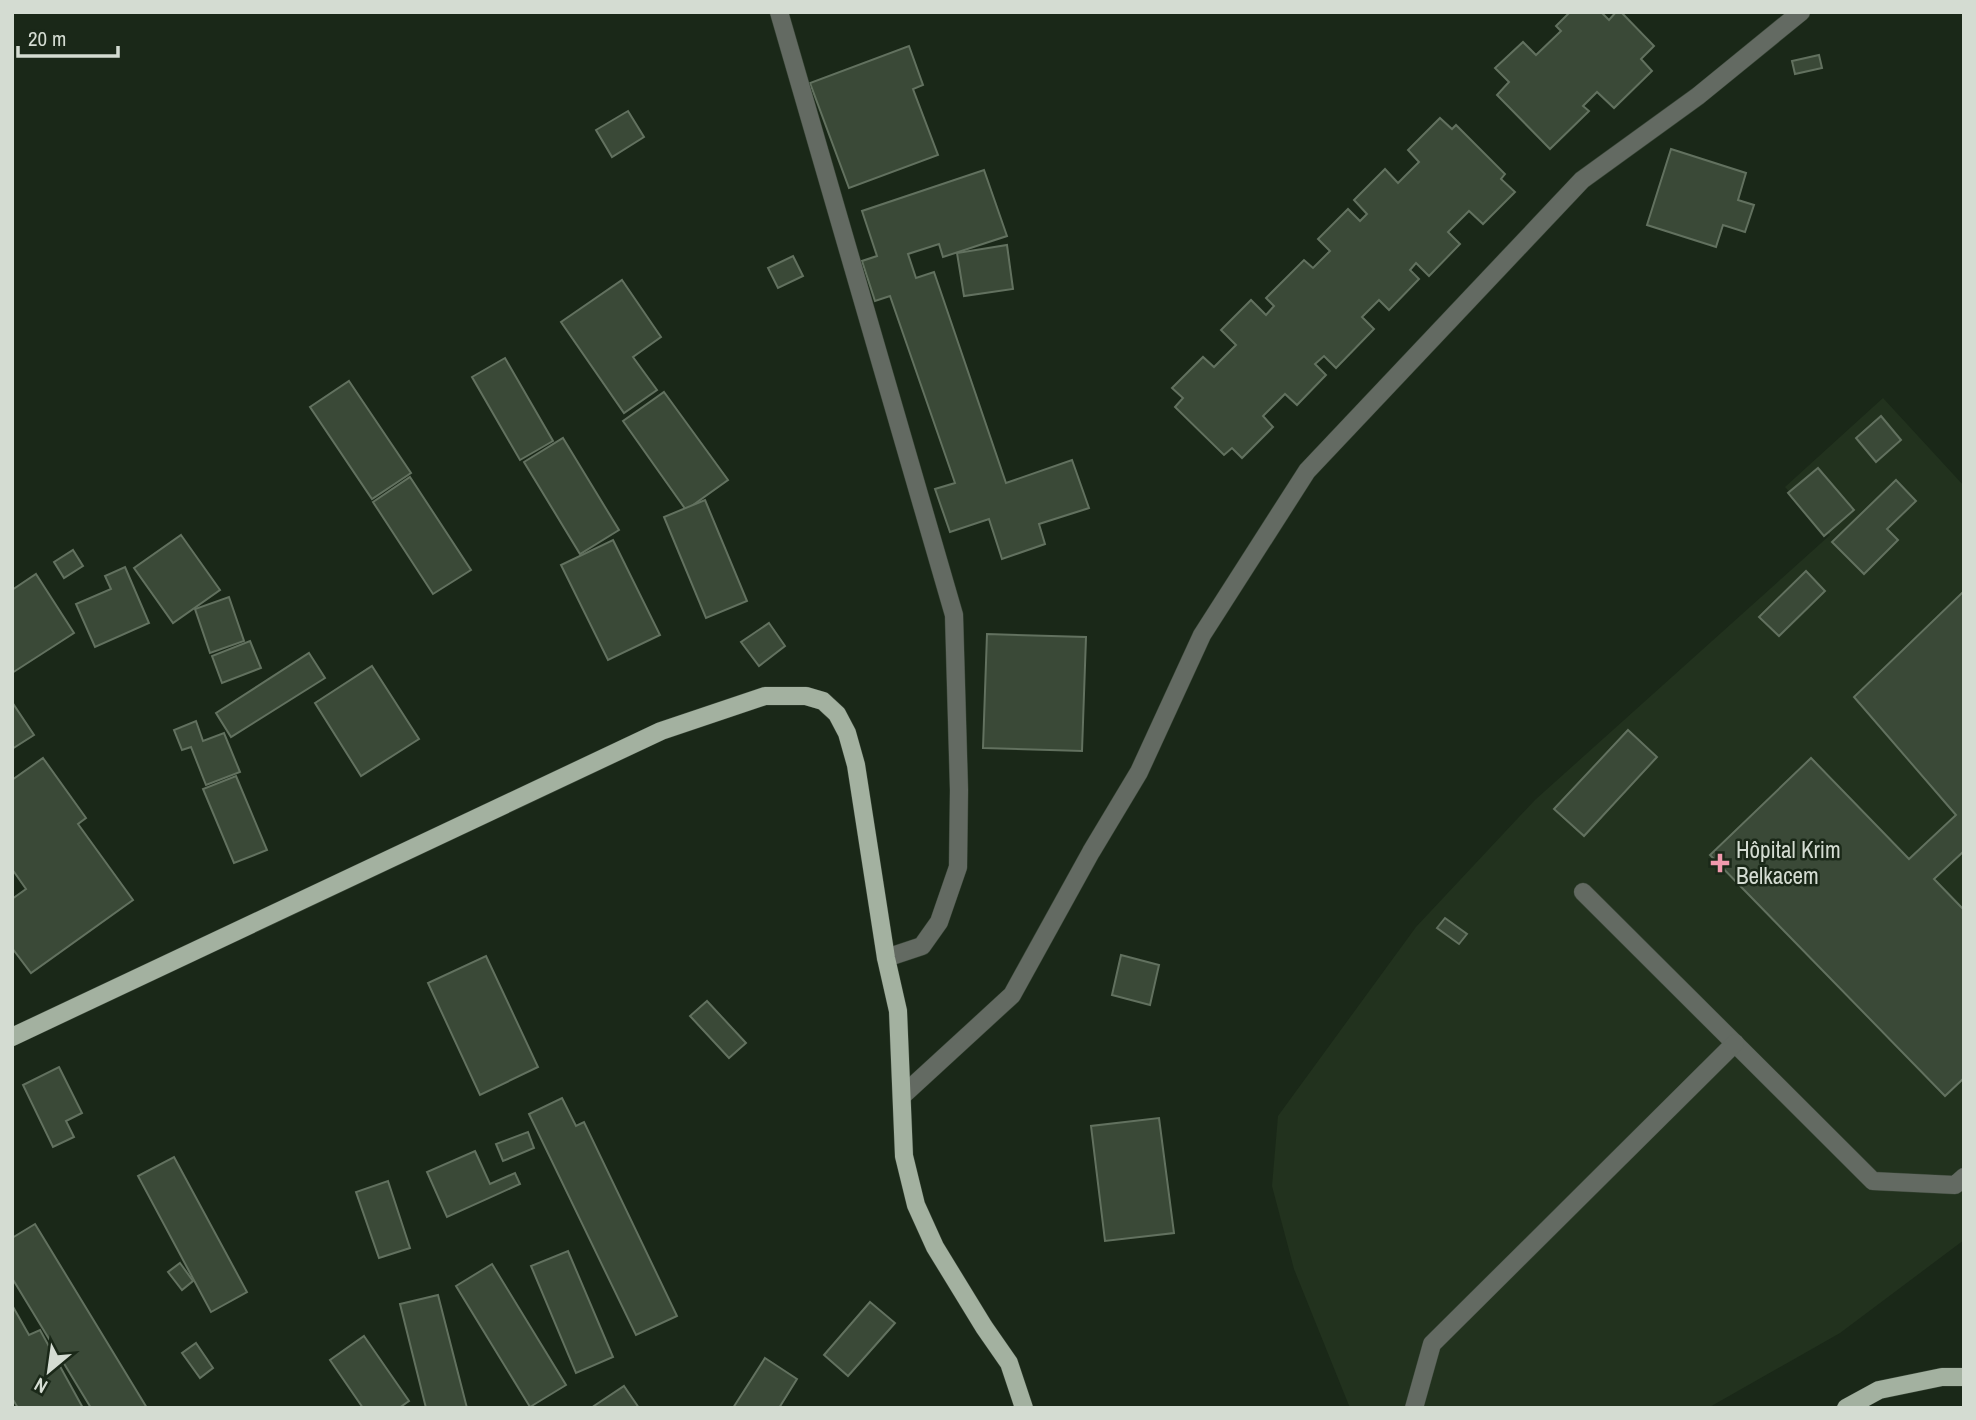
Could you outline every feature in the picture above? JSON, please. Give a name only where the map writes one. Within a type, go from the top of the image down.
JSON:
[{"type":"main road","points":[[12,1037],[661,730],[765,696],[806,696],[823,701],[837,713],[847,733],[856,765],[886,958],[898,1010],[904,1156],[916,1205],[935,1247],[1009,1363],[1024,1408]]},
{"type":"main road","points":[[1846,1408],[1879,1390],[1942,1377],[1964,1377]]},
{"type":"street","points":[[779,12],[954,615],[959,790],[958,867],[939,922],[922,946],[886,958]]},
{"type":"street","points":[[902,1096],[1012,995],[1091,852],[1139,772],[1202,635],[1307,471],[1582,180],[1698,96],[1801,12]]},
{"type":"street","points":[[1583,892],[1873,1181],[1955,1185],[1964,1177]]},
{"type":"street","points":[[1414,1408],[1432,1344],[1735,1044]]},
{"type":"shaded area","name":"Hôpital Krim Belkacem","points":[[1883,398],[1964,486],[1964,1240],[1840,1333],[1708,1408],[1350,1408],[1294,1269],[1272,1186],[1278,1116],[1416,927],[1535,800],[1830,535],[1785,487]]},
{"type":"building","points":[[1570,12],[1601,12],[1609,20],[1616,12],[1621,12],[1654,46],[1641,59],[1652,71],[1614,108],[1597,92],[1583,106],[1589,111],[1550,149],[1497,95],[1509,82],[1495,68],[1523,42],[1536,55],[1561,31],[1556,26]]},
{"type":"building","points":[[909,46],[923,85],[913,89],[938,155],[849,188],[810,83]]},
{"type":"building","points":[[1819,55],[1822,68],[1795,74],[1792,61]]},
{"type":"building","points":[[628,111],[644,137],[612,157],[596,130]]},
{"type":"building","points":[[1440,118],[1452,129],[1456,125],[1505,174],[1501,179],[1515,192],[1483,224],[1469,211],[1448,232],[1460,244],[1429,276],[1416,263],[1410,270],[1419,279],[1389,310],[1379,300],[1362,317],[1374,329],[1336,368],[1324,356],[1315,364],[1326,375],[1297,405],[1285,394],[1263,416],[1273,427],[1242,458],[1232,448],[1224,455],[1175,407],[1183,398],[1172,388],[1203,357],[1214,367],[1236,345],[1221,330],[1251,300],[1266,315],[1274,306],[1266,298],[1304,260],[1313,268],[1330,251],[1318,239],[1348,209],[1360,221],[1367,214],[1354,200],[1385,169],[1398,183],[1419,162],[1408,150]]},
{"type":"building","points":[[1671,149],[1746,173],[1738,200],[1754,205],[1745,232],[1723,225],[1716,247],[1647,225]]},
{"type":"building","points":[[984,170],[1007,236],[943,257],[939,244],[908,254],[916,278],[934,272],[1006,483],[1072,460],[1089,508],[1039,524],[1045,544],[1002,559],[989,519],[950,532],[935,489],[955,483],[890,296],[875,301],[862,261],[877,256],[862,211]]},
{"type":"building","points":[[1007,245],[1013,289],[964,296],[957,253]]},
{"type":"building","points":[[793,256],[803,276],[778,288],[768,268]]},
{"type":"building","points":[[622,280],[661,337],[633,357],[657,390],[624,413],[561,322]]},
{"type":"building","points":[[505,358],[553,441],[520,460],[472,377]]},
{"type":"building","points":[[349,381],[411,473],[372,499],[310,407]]},
{"type":"building","points":[[664,392],[728,480],[686,510],[623,421]]},
{"type":"building","points":[[1881,416],[1901,440],[1876,462],[1856,438]]},
{"type":"building","points":[[563,438],[619,530],[580,554],[524,462]]},
{"type":"building","points":[[1818,468],[1854,510],[1824,536],[1788,493]]},
{"type":"building","points":[[410,477],[471,570],[433,594],[373,502]]},
{"type":"building","points":[[1896,480],[1916,501],[1887,529],[1898,540],[1864,574],[1832,542]]},
{"type":"building","points":[[705,500],[747,601],[706,618],[664,517]]},
{"type":"building","points":[[181,535],[220,590],[173,623],[134,568]]},
{"type":"building","points":[[613,540],[660,635],[608,660],[561,565]]},
{"type":"building","points":[[73,550],[83,566],[64,578],[54,562]]},
{"type":"building","points":[[125,567],[149,623],[95,647],[76,604],[111,589],[105,576]]},
{"type":"building","points":[[1806,571],[1825,591],[1779,636],[1759,617]]},
{"type":"building","points":[[36,574],[74,633],[12,673],[12,590]]},
{"type":"building","points":[[1964,591],[1964,851],[1934,879],[1964,910],[1964,1078],[1945,1096],[1710,855],[1811,758],[1909,859],[1956,815],[1854,697]]},
{"type":"building","points":[[229,597],[244,641],[210,653],[195,609]]},
{"type":"building","points":[[769,623],[785,646],[759,666],[741,642]]},
{"type":"building","points":[[987,634],[1086,637],[1082,751],[983,748]]},
{"type":"building","points":[[250,641],[261,668],[222,683],[212,656]]},
{"type":"building","points":[[309,653],[325,678],[231,737],[216,713]]},
{"type":"building","points":[[372,666],[419,739],[361,776],[315,703]]},
{"type":"building","points":[[12,702],[34,735],[12,749]]},
{"type":"building","points":[[196,721],[203,741],[224,733],[240,772],[206,785],[191,747],[182,750],[174,730]]},
{"type":"building","points":[[1628,730],[1657,757],[1584,836],[1554,809]]},
{"type":"building","points":[[43,758],[86,818],[78,824],[133,900],[31,973],[12,948],[12,899],[26,889],[12,869],[12,780]]},
{"type":"building","points":[[236,776],[267,850],[234,863],[203,789]]},
{"type":"building","points":[[1445,918],[1467,934],[1459,944],[1437,928]]},
{"type":"building","points":[[1121,955],[1159,965],[1150,1005],[1112,995]]},
{"type":"building","points":[[486,956],[538,1067],[480,1095],[428,983]]},
{"type":"building","points":[[707,1001],[746,1043],[729,1058],[690,1016]]},
{"type":"building","points":[[59,1067],[82,1113],[66,1121],[74,1137],[53,1147],[23,1085]]},
{"type":"building","points":[[562,1098],[576,1126],[584,1122],[677,1316],[636,1335],[529,1114]]},
{"type":"building","points":[[1159,1118],[1174,1233],[1105,1241],[1091,1126]]},
{"type":"building","points":[[528,1132],[534,1148],[503,1161],[496,1144]]},
{"type":"building","points":[[475,1151],[490,1184],[515,1173],[520,1184],[447,1217],[427,1172]]},
{"type":"building","points":[[174,1157],[247,1292],[211,1312],[138,1176]]},
{"type":"building","points":[[388,1181],[410,1248],[379,1258],[356,1192]]},
{"type":"building","points":[[35,1224],[147,1408],[91,1408],[12,1278],[12,1238]]},
{"type":"building","points":[[568,1251],[613,1357],[576,1373],[531,1266]]},
{"type":"building","points":[[180,1263],[193,1281],[182,1290],[168,1272]]},
{"type":"building","points":[[492,1264],[566,1385],[530,1407],[456,1286]]},
{"type":"building","points":[[438,1295],[467,1408],[426,1408],[400,1304]]},
{"type":"building","points":[[870,1302],[895,1323],[848,1376],[824,1355]]},
{"type":"building","points":[[12,1305],[29,1335],[40,1330],[83,1408],[18,1408],[12,1398]]},
{"type":"building","points":[[364,1336],[409,1401],[399,1408],[363,1408],[330,1360]]},
{"type":"building","points":[[196,1343],[213,1368],[200,1378],[182,1353]]},
{"type":"building","points":[[765,1358],[797,1379],[779,1408],[733,1408]]},
{"type":"building","points":[[624,1386],[639,1408],[591,1408]]},
{"type":"place","name":"Hôpital Krim Belkacem","points":[[1720,863]]}]
